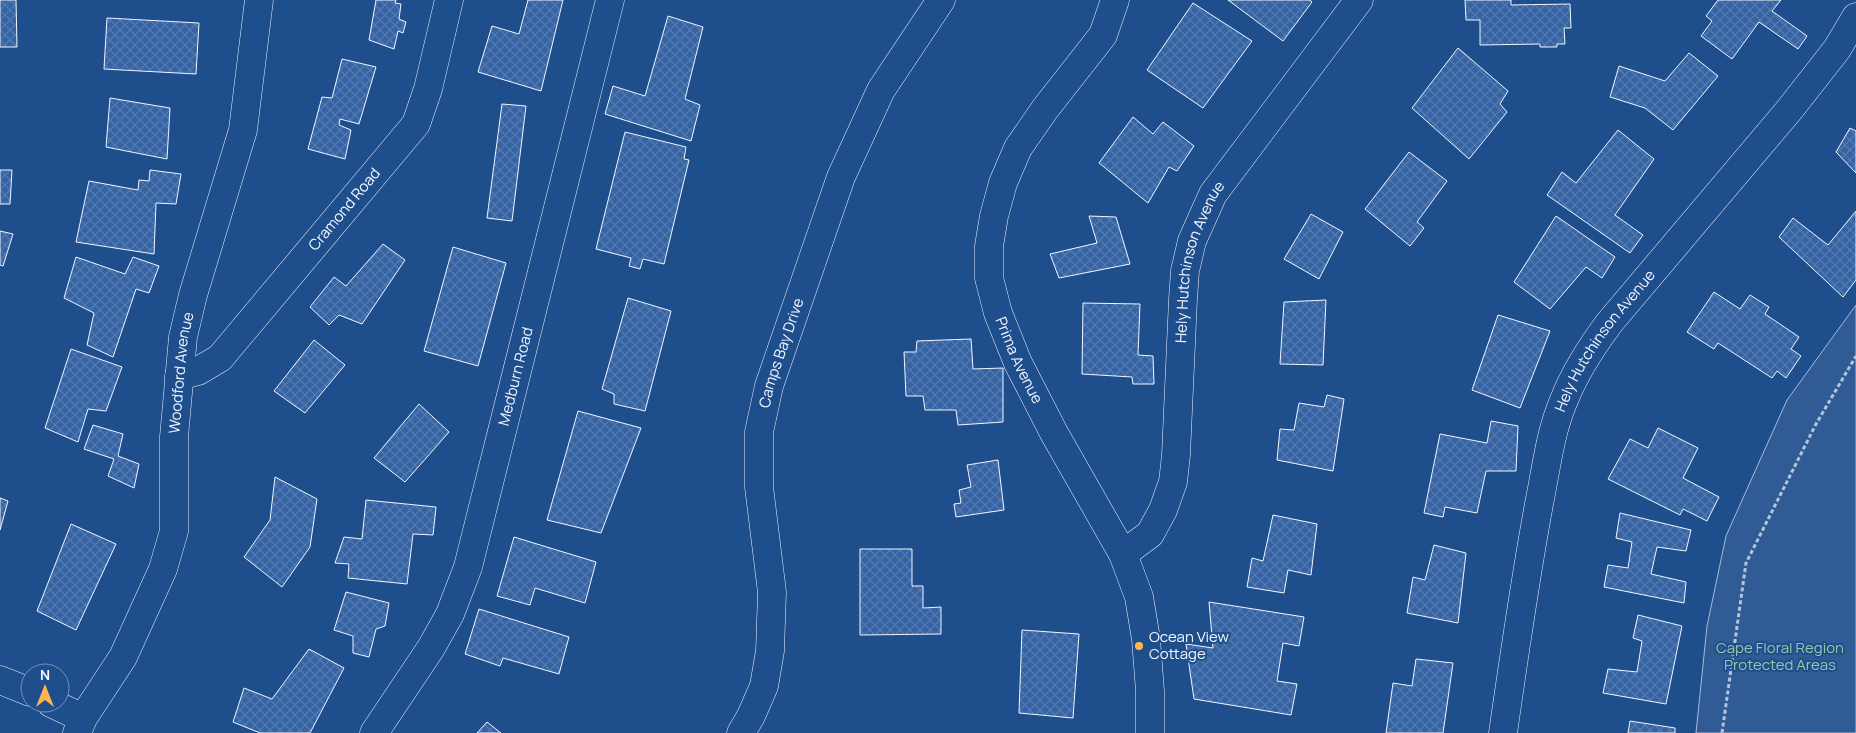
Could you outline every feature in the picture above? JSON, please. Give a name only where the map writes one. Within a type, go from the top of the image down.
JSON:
[{"type":"street","name":"Woodford Avenue","points":[[80,726],[123,657],[163,569],[174,531],[174,437],[183,337],[193,295],[243,130],[259,0]]},
{"type":"street","name":"Cramond Road","points":[[179,376],[198,371],[220,358],[416,124],[428,89],[449,0]]},
{"type":"street","name":"Medburn Road","points":[[374,733],[431,648],[450,614],[468,567],[610,0]]},
{"type":"street","name":"Camps Bay Drive","points":[[741,733],[751,716],[764,686],[770,651],[772,592],[759,487],[759,432],[768,386],[841,177],[881,90],[940,0]]},
{"type":"street","name":"Prima Avenue","points":[[1116,0],[1103,35],[1045,109],[1018,148],[1003,183],[994,216],[989,246],[989,278],[998,313],[1018,363],[1054,433],[1123,554],[1139,597],[1146,639],[1150,691],[1150,733]]},
{"type":"street","name":"Hely Hutchinson Avenue","points":[[1123,554],[1150,534],[1163,510],[1173,482],[1185,271],[1192,241],[1213,194],[1359,0]]},
{"type":"street","name":"Hely Hutchinson Avenue","points":[[1504,733],[1523,596],[1543,482],[1557,420],[1573,379],[1593,345],[1610,322],[1790,110],[1837,49],[1856,17]]},
{"type":"street","points":[[0,680],[20,688]]},
{"type":"street","points":[[64,713],[80,726]]},
{"type":"path","points":[[1722,733],[1746,563],[1816,424],[1856,356]]},
{"type":"shaded area","name":"Cape Floral Region Protected Areas","points":[[1856,305],[1856,733],[1696,733],[1707,626],[1726,536],[1787,400]]},
{"type":"building","points":[[0,0],[16,0],[17,47],[0,47]]},
{"type":"building","points":[[376,0],[396,0],[395,3],[401,4],[399,19],[406,22],[403,33],[398,31],[394,49],[369,40]]},
{"type":"building","points":[[528,0],[563,0],[541,91],[478,72],[492,26],[519,34]]},
{"type":"building","points":[[1228,0],[1310,0],[1312,2],[1283,41]]},
{"type":"building","points":[[1465,0],[1511,0],[1511,5],[1570,4],[1571,28],[1564,28],[1565,44],[1557,44],[1557,47],[1540,47],[1540,44],[1480,45],[1480,20],[1466,20]]},
{"type":"building","points":[[1718,0],[1781,0],[1772,11],[1807,36],[1798,49],[1759,22],[1732,59],[1701,36],[1712,21],[1706,16]]},
{"type":"building","points":[[1193,3],[1252,41],[1203,108],[1147,70]]},
{"type":"building","points":[[668,16],[703,27],[685,99],[700,105],[691,141],[605,114],[613,86],[645,96]]},
{"type":"building","points":[[107,18],[199,23],[196,74],[104,69]]},
{"type":"building","points":[[1458,48],[1508,91],[1500,104],[1507,112],[1469,159],[1412,108]]},
{"type":"building","points":[[1689,53],[1718,76],[1673,130],[1645,108],[1610,97],[1619,66],[1665,81]]},
{"type":"building","points":[[342,59],[376,67],[359,124],[340,119],[339,125],[351,130],[345,159],[308,149],[322,97],[332,98]]},
{"type":"building","points":[[110,98],[170,108],[167,159],[106,147]]},
{"type":"building","points":[[502,104],[526,106],[512,221],[487,218]]},
{"type":"building","points":[[1133,117],[1153,134],[1163,122],[1194,146],[1177,171],[1169,167],[1148,203],[1099,163]]},
{"type":"building","points":[[1850,128],[1856,131],[1856,173],[1836,152]]},
{"type":"building","points":[[1618,130],[1654,159],[1615,215],[1643,235],[1630,253],[1547,195],[1562,172],[1576,183]]},
{"type":"building","points":[[625,132],[686,147],[684,159],[689,160],[664,264],[643,259],[640,269],[629,266],[631,258],[596,249]]},
{"type":"building","points":[[1409,152],[1447,181],[1417,222],[1424,228],[1410,246],[1365,209]]},
{"type":"building","points":[[0,170],[12,170],[10,204],[0,204]]},
{"type":"building","points":[[150,170],[181,174],[176,204],[156,203],[154,254],[76,242],[89,181],[138,190],[139,180],[149,181]]},
{"type":"building","points":[[1856,211],[1856,280],[1843,297],[1779,237],[1793,218],[1828,245]]},
{"type":"building","points":[[1311,214],[1343,232],[1319,279],[1284,259]]},
{"type":"building","points":[[1089,216],[1116,217],[1130,264],[1059,278],[1050,254],[1097,243]]},
{"type":"building","points":[[1556,216],[1615,257],[1602,278],[1586,267],[1550,309],[1514,282]]},
{"type":"building","points":[[0,231],[13,234],[3,266],[0,265]]},
{"type":"building","points":[[383,244],[405,260],[362,324],[339,315],[329,325],[310,307],[334,277],[346,286]]},
{"type":"building","points":[[453,247],[506,263],[478,366],[424,351]]},
{"type":"building","points":[[76,257],[125,274],[133,257],[159,266],[149,293],[136,289],[113,357],[87,345],[94,313],[64,298]]},
{"type":"building","points":[[1714,292],[1740,309],[1750,295],[1769,307],[1765,314],[1799,337],[1791,349],[1801,356],[1786,378],[1777,371],[1772,378],[1718,343],[1714,349],[1687,332]]},
{"type":"building","points":[[628,298],[671,311],[645,411],[614,404],[614,394],[602,389]]},
{"type":"building","points":[[1326,300],[1323,365],[1280,364],[1284,302]]},
{"type":"building","points":[[1083,303],[1140,304],[1138,355],[1153,356],[1154,384],[1133,384],[1132,377],[1082,374]]},
{"type":"building","points":[[1498,315],[1550,331],[1520,408],[1472,390]]},
{"type":"building","points":[[971,339],[973,369],[1003,368],[1003,422],[958,425],[956,410],[925,410],[923,396],[906,396],[904,352],[916,352],[917,341]]},
{"type":"building","points":[[314,340],[345,365],[305,413],[274,391]]},
{"type":"building","points":[[71,349],[122,367],[106,411],[88,409],[78,442],[45,428]]},
{"type":"building","points":[[1327,395],[1344,399],[1333,471],[1277,460],[1280,429],[1294,430],[1299,403],[1324,407]]},
{"type":"building","points":[[419,404],[449,432],[405,482],[374,458]]},
{"type":"building","points":[[578,411],[641,428],[601,533],[547,520]]},
{"type":"building","points":[[1491,421],[1518,426],[1516,471],[1486,471],[1477,513],[1445,507],[1443,517],[1424,513],[1440,434],[1487,443]]},
{"type":"building","points":[[93,425],[123,434],[118,456],[139,464],[134,488],[108,476],[114,459],[84,449]]},
{"type":"building","points":[[1658,428],[1698,448],[1683,478],[1719,497],[1707,521],[1683,509],[1680,515],[1608,479],[1630,439],[1648,448]]},
{"type":"building","points":[[998,460],[1004,510],[956,517],[954,504],[961,503],[959,490],[971,487],[967,465]]},
{"type":"building","points":[[275,477],[317,499],[310,547],[282,587],[244,557],[270,520]]},
{"type":"building","points":[[0,498],[8,501],[0,530]]},
{"type":"building","points":[[366,500],[436,507],[433,535],[413,534],[407,584],[348,578],[349,564],[335,563],[344,537],[362,539]]},
{"type":"building","points":[[1620,513],[1691,530],[1686,551],[1657,547],[1651,574],[1686,582],[1684,603],[1604,587],[1608,565],[1628,568],[1632,542],[1616,538]]},
{"type":"building","points":[[1273,515],[1317,524],[1311,575],[1288,570],[1284,593],[1247,587],[1252,558],[1263,561]]},
{"type":"building","points":[[71,524],[116,544],[76,630],[37,611]]},
{"type":"building","points":[[514,537],[596,562],[585,603],[535,588],[530,605],[497,596]]},
{"type":"building","points":[[1434,545],[1466,553],[1458,623],[1407,613],[1413,577],[1425,580]]},
{"type":"building","points":[[860,549],[912,549],[912,586],[923,586],[923,608],[941,607],[941,634],[860,635]]},
{"type":"building","points":[[346,592],[389,603],[385,626],[376,629],[369,657],[353,653],[353,636],[334,630]]},
{"type":"building","points":[[1209,602],[1304,617],[1299,646],[1283,643],[1277,681],[1297,684],[1291,715],[1194,699],[1186,644],[1213,648]]},
{"type":"building","points":[[479,609],[569,637],[559,674],[503,658],[500,666],[465,654]]},
{"type":"building","points":[[1638,615],[1682,626],[1666,704],[1603,693],[1608,669],[1637,672],[1642,641],[1633,638]]},
{"type":"building","points":[[1022,630],[1079,634],[1073,718],[1019,713]]},
{"type":"building","points":[[309,649],[344,668],[310,733],[260,733],[233,722],[244,688],[272,699]]},
{"type":"building","points":[[1416,659],[1453,663],[1443,733],[1386,733],[1393,683],[1412,686]]},
{"type":"building","points":[[1630,721],[1675,728],[1675,733],[1628,733]]},
{"type":"building","points":[[487,722],[501,733],[477,733]]},
{"type":"place","name":"Ocean View Cottage","points":[[1139,646]]}]
